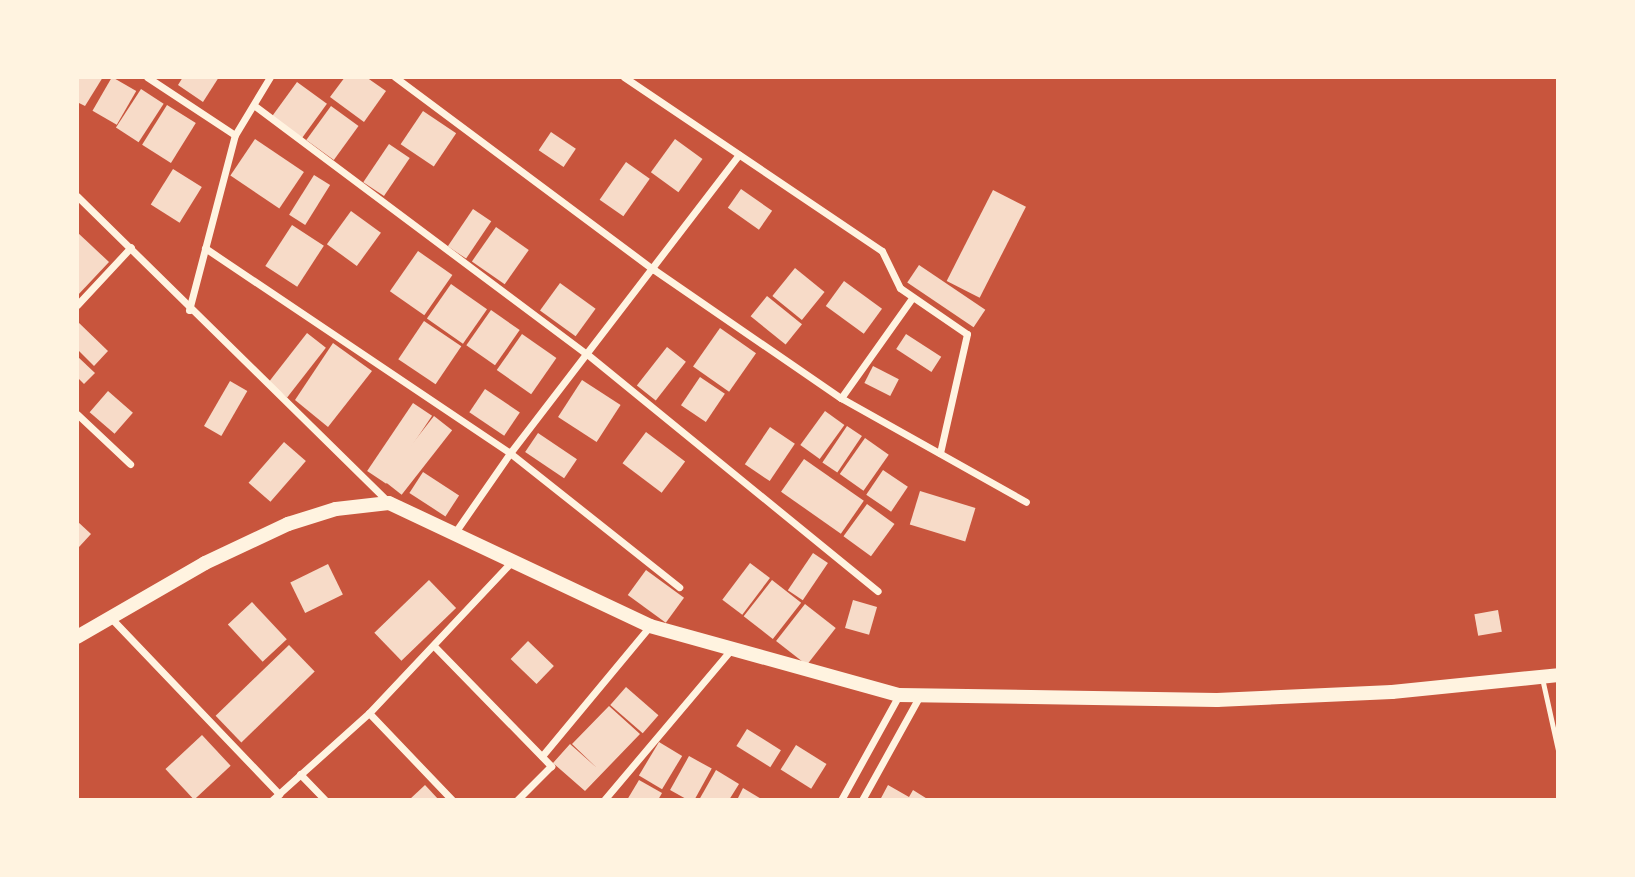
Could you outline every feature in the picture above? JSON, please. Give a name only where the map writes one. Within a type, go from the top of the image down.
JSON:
[{"type":"main road","points":[[77,637],[288,524],[337,509],[389,503],[456,531],[650,626],[730,651],[899,695],[1217,700],[1392,692],[1558,675]]},
{"type":"street","points":[[147,77],[235,135]]},
{"type":"street","points":[[189,310],[235,135],[255,106],[270,77]]},
{"type":"street","points":[[395,77],[653,269],[841,398],[1026,502]]},
{"type":"street","points":[[624,77],[882,251],[900,288],[967,334],[940,453]]},
{"type":"street","points":[[255,106],[587,354],[878,591]]},
{"type":"street","points":[[456,531],[510,453],[739,155]]},
{"type":"street","points":[[77,196],[131,247],[189,310],[332,442],[389,503]]},
{"type":"street","points":[[77,305],[131,247]]},
{"type":"street","points":[[205,247],[510,453],[679,587]]},
{"type":"street","points":[[841,398],[912,298]]},
{"type":"street","points":[[77,415],[130,464]]},
{"type":"street","points":[[272,800],[369,713],[435,646],[513,560]]},
{"type":"street","points":[[110,617],[279,794]]},
{"type":"street","points":[[542,756],[650,626]]},
{"type":"street","points":[[435,646],[551,766],[517,800]]},
{"type":"street","points":[[604,800],[730,651]]},
{"type":"street","points":[[841,800],[899,695]]},
{"type":"street","points":[[862,800],[919,697]]},
{"type":"street","points":[[369,713],[452,800]]},
{"type":"street","points":[[300,775],[325,800]]},
{"type":"lane","points":[[1541,675],[1558,750]]},
{"type":"building","points":[[77,77],[103,77],[85,106],[77,102]]},
{"type":"building","points":[[112,77],[136,91],[117,125],[92,111]]},
{"type":"building","points":[[183,77],[219,77],[203,102],[178,85]]},
{"type":"building","points":[[345,77],[366,77],[386,91],[364,122],[330,97]]},
{"type":"building","points":[[297,82],[327,104],[302,139],[272,117]]},
{"type":"building","points":[[141,89],[164,104],[139,142],[116,128]]},
{"type":"building","points":[[167,105],[196,123],[171,163],[142,145]]},
{"type":"building","points":[[331,106],[359,126],[334,160],[306,140]]},
{"type":"building","points":[[423,111],[456,133],[434,167],[401,144]]},
{"type":"building","points":[[551,132],[576,149],[564,167],[539,150]]},
{"type":"building","points":[[255,139],[304,172],[279,208],[230,175]]},
{"type":"building","points":[[675,139],[703,159],[678,192],[651,172]]},
{"type":"building","points":[[389,144],[410,158],[384,196],[363,182]]},
{"type":"building","points":[[626,162],[650,179],[623,216],[600,200]]},
{"type":"building","points":[[173,169],[202,187],[180,223],[151,205]]},
{"type":"building","points":[[314,175],[330,185],[305,225],[289,215]]},
{"type":"building","points":[[741,189],[772,211],[759,230],[728,208]]},
{"type":"building","points":[[993,190],[1026,207],[980,298],[947,281]]},
{"type":"building","points":[[473,209],[491,221],[466,259],[448,246]]},
{"type":"building","points":[[351,211],[381,233],[357,266],[327,244]]},
{"type":"building","points":[[292,225],[324,246],[297,287],[265,266]]},
{"type":"building","points":[[496,227],[529,250],[505,284],[472,261]]},
{"type":"building","points":[[77,232],[109,262],[77,296]]},
{"type":"building","points":[[418,251],[452,275],[424,315],[390,291]]},
{"type":"building","points":[[919,265],[985,310],[974,327],[907,282]]},
{"type":"building","points":[[795,268],[825,292],[802,320],[772,296]]},
{"type":"building","points":[[844,281],[882,309],[864,334],[826,306]]},
{"type":"building","points":[[560,283],[596,309],[576,336],[540,311]]},
{"type":"building","points":[[451,284],[487,309],[463,344],[427,318]]},
{"type":"building","points":[[767,296],[802,324],[786,345],[751,316]]},
{"type":"building","points":[[491,310],[520,330],[495,365],[466,345]]},
{"type":"building","points":[[77,321],[108,351],[94,366],[77,349]]},
{"type":"building","points":[[424,321],[461,346],[436,384],[398,359]]},
{"type":"building","points":[[720,328],[756,353],[729,392],[693,367]]},
{"type":"building","points":[[307,333],[326,348],[287,397],[268,383]]},
{"type":"building","points":[[522,334],[556,358],[531,394],[497,370]]},
{"type":"building","points":[[906,334],[941,357],[931,372],[896,349]]},
{"type":"building","points":[[333,343],[372,371],[328,427],[295,400]]},
{"type":"building","points":[[667,347],[686,362],[656,400],[637,386]]},
{"type":"building","points":[[77,356],[95,373],[84,384],[77,377]]},
{"type":"building","points":[[873,366],[899,379],[890,396],[864,383]]},
{"type":"building","points":[[700,377],[725,394],[706,422],[681,405]]},
{"type":"building","points":[[582,380],[621,405],[597,442],[558,417]]},
{"type":"building","points":[[230,381],[247,391],[221,436],[204,426]]},
{"type":"building","points":[[485,389],[520,412],[504,436],[469,412]]},
{"type":"building","points":[[108,391],[133,413],[115,434],[90,412]]},
{"type":"building","points":[[413,403],[432,416],[386,484],[367,471]]},
{"type":"building","points":[[825,411],[844,425],[820,459],[800,445]]},
{"type":"building","points":[[434,416],[452,430],[402,495],[384,481]]},
{"type":"building","points":[[847,426],[862,436],[837,473],[822,462]]},
{"type":"building","points":[[770,427],[795,444],[770,481],[745,464]]},
{"type":"building","points":[[646,432],[685,461],[662,493],[623,463]]},
{"type":"building","points":[[538,433],[577,459],[564,478],[525,452]]},
{"type":"building","points":[[865,438],[889,455],[864,491],[840,474]]},
{"type":"building","points":[[284,442],[306,461],[270,502],[249,483]]},
{"type":"building","points":[[804,459],[864,501],[841,534],[781,492]]},
{"type":"building","points":[[883,470],[908,487],[891,512],[866,495]]},
{"type":"building","points":[[423,472],[459,495],[445,516],[409,493]]},
{"type":"building","points":[[920,491],[975,508],[965,541],[910,524]]},
{"type":"building","points":[[867,504],[895,524],[871,556],[843,536]]},
{"type":"building","points":[[77,521],[91,534],[79,547],[77,545]]},
{"type":"building","points":[[813,553],[828,563],[803,600],[788,590]]},
{"type":"building","points":[[750,563],[770,578],[742,615],[722,600]]},
{"type":"building","points":[[328,564],[343,595],[305,613],[290,582]]},
{"type":"building","points":[[646,570],[684,598],[666,623],[628,595]]},
{"type":"building","points":[[429,580],[456,608],[401,661],[374,633]]},
{"type":"building","points":[[772,580],[801,603],[773,639],[744,616]]},
{"type":"building","points":[[853,600],[877,607],[869,635],[845,628]]},
{"type":"building","points":[[252,602],[287,639],[263,662],[228,625]]},
{"type":"building","points":[[805,604],[836,628],[807,665],[776,641]]},
{"type":"building","points":[[1498,610],[1502,632],[1478,636],[1474,614]]},
{"type":"building","points":[[528,641],[554,666],[537,684],[511,659]]},
{"type":"building","points":[[289,645],[315,672],[241,742],[216,716]]},
{"type":"building","points":[[626,687],[658,715],[643,733],[610,705]]},
{"type":"building","points":[[609,706],[640,734],[585,791],[553,763],[570,744],[597,768],[572,744]]},
{"type":"building","points":[[747,729],[781,750],[770,767],[736,746]]},
{"type":"building","points":[[202,735],[231,766],[194,800],[165,769]]},
{"type":"building","points":[[659,742],[682,756],[662,789],[639,775]]},
{"type":"building","points":[[796,745],[827,764],[811,789],[781,770]]},
{"type":"building","points":[[689,756],[712,769],[694,800],[688,800],[670,790]]},
{"type":"building","points":[[716,770],[739,784],[729,800],[699,800]]},
{"type":"building","points":[[639,780],[662,793],[658,800],[627,800]]},
{"type":"building","points":[[425,785],[439,800],[409,800]]},
{"type":"building","points":[[888,785],[909,797],[913,790],[929,800],[880,800]]},
{"type":"building","points":[[743,788],[763,800],[737,800]]}]
